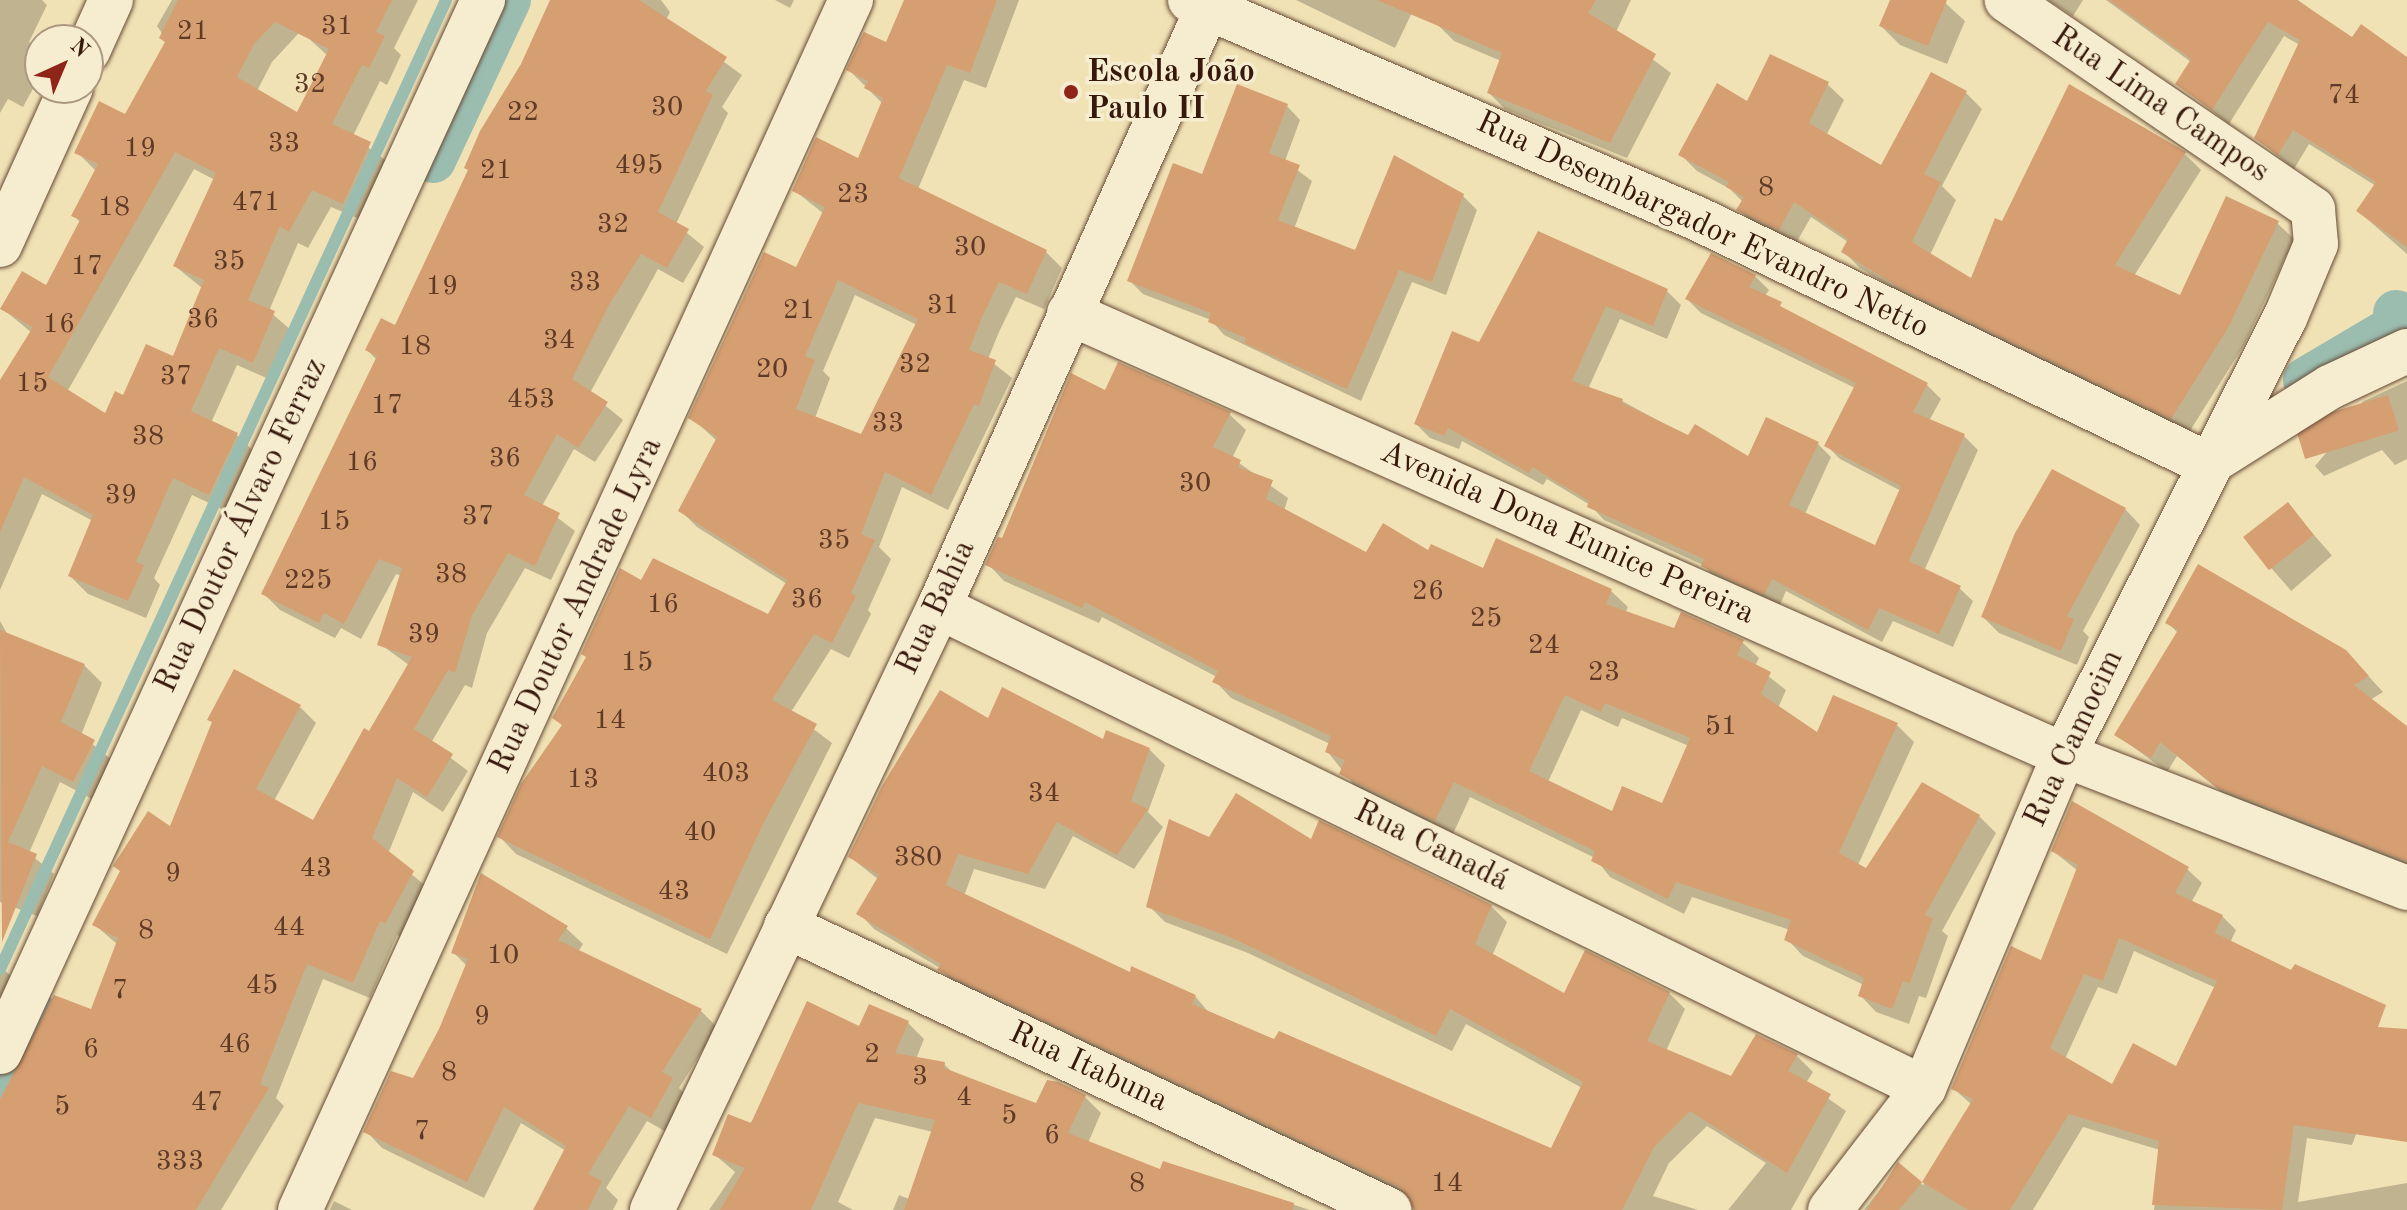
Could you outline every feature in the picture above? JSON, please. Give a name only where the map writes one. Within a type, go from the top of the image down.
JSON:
[{"type":"street","points":[[100,24],[111,0]]},
{"type":"street","name":"Rua Doutor Álvaro Ferraz","points":[[0,1052],[483,0]]},
{"type":"street","name":"Rua Doutor Andrade Lyra","points":[[300,1210],[851,0]]},
{"type":"street","name":"Rua Lima Campos","points":[[2007,0],[2313,209]]},
{"type":"street","name":"Rua Bahia","points":[[652,1210],[939,607],[1203,2]]},
{"type":"street","name":"Rua Desembargador Evandro Netto","points":[[1203,2],[1696,218],[2208,464]]},
{"type":"street","points":[[0,245],[64,104]]},
{"type":"street","name":"Rua Camocim","points":[[1830,1210],[1924,1088],[2064,755],[2309,266],[2316,244],[2313,209]]},
{"type":"street","name":"Avenida Dona Eunice Pereira","points":[[1069,313],[2064,755],[2407,888]]},
{"type":"street","points":[[2208,464],[2330,387],[2407,351]]},
{"type":"street","name":"Rua Canadá","points":[[939,607],[1924,1088]]},
{"type":"street","name":"Rua Itabuna","points":[[786,926],[1389,1210]]},
{"type":"building","points":[[178,0],[392,0],[376,32],[385,36],[369,68],[362,65],[332,124],[371,142],[343,204],[312,190],[289,232],[280,226],[248,300],[275,311],[253,363],[219,348],[191,411],[238,433],[209,495],[173,478],[136,562],[144,565],[128,601],[68,576],[93,515],[24,477],[0,532],[0,380],[33,327],[0,309],[22,271],[46,285],[80,220],[71,216],[98,164],[74,153],[98,104],[104,104],[125,114],[165,42],[159,38]],"holes":[[[275,22],[329,49],[297,112],[237,77],[254,44]],[[175,152],[216,173],[173,266],[204,280],[173,356],[146,344],[123,395],[115,391],[105,413],[48,377]]]},
{"type":"building","points":[[550,0],[639,0],[727,57],[706,91],[713,95],[658,212],[689,229],[667,268],[641,254],[609,305],[572,379],[608,402],[578,448],[557,434],[524,495],[560,513],[535,566],[508,553],[472,616],[455,673],[448,670],[414,729],[453,754],[427,797],[397,778],[372,838],[414,871],[385,924],[380,921],[353,983],[307,964],[260,1084],[269,1088],[196,1210],[0,1210],[0,1099],[54,995],[91,1009],[118,938],[92,925],[120,871],[113,866],[148,811],[170,826],[212,722],[207,720],[234,669],[301,705],[256,789],[313,820],[364,728],[369,731],[412,657],[377,645],[402,568],[379,559],[344,624],[324,613],[319,623],[261,594],[377,356],[365,350],[381,318],[395,325],[468,170],[464,168],[480,131],[521,64]]},
{"type":"building","points":[[904,0],[997,0],[970,73],[947,65],[899,178],[1047,250],[1027,294],[999,282],[983,315],[969,350],[996,360],[979,406],[974,404],[931,495],[885,472],[861,534],[875,540],[851,593],[856,596],[832,643],[814,634],[772,700],[817,724],[763,824],[710,939],[497,837],[521,784],[562,725],[552,718],[586,657],[581,654],[620,568],[641,580],[653,558],[768,614],[787,580],[678,511],[717,437],[688,418],[764,252],[796,267],[825,207],[792,191],[816,137],[858,158],[883,98],[864,88],[868,81],[846,70],[864,32],[886,42]],"holes":[[[838,280],[918,319],[861,434],[796,409],[815,360],[805,356]]]},
{"type":"building","points":[[1377,0],[1596,0],[1588,13],[1656,54],[1610,143],[1487,93],[1502,53]]},
{"type":"building","points":[[1890,0],[1947,0],[1928,46],[1879,26]]},
{"type":"building","points":[[2109,0],[2297,0],[2352,37],[2361,24],[2407,57],[2407,247],[2356,211],[2376,182],[2293,130],[2278,155],[2254,138],[2300,40],[2268,22],[2212,110],[2175,84],[2191,59]]},
{"type":"building","points":[[1770,54],[1829,82],[1809,123],[1881,165],[1931,72],[1967,91],[1924,174],[1941,182],[1912,242],[1971,278],[1995,218],[2002,221],[2069,84],[2186,152],[2115,265],[2180,295],[2226,196],[2279,221],[2228,328],[2171,419],[1904,290],[1841,252],[1848,239],[1794,202],[1779,230],[1736,210],[1744,197],[1726,187],[1729,182],[1678,155],[1717,83],[1747,101]]},
{"type":"building","points":[[1237,84],[1288,104],[1269,153],[1300,165],[1278,220],[1355,250],[1394,155],[1464,194],[1432,282],[1399,270],[1347,389],[1244,343],[1246,338],[1208,322],[1211,313],[1127,281],[1173,163],[1202,174]]},
{"type":"building","points":[[1538,231],[1668,289],[1653,326],[1606,306],[1572,381],[1623,399],[1622,403],[1688,435],[1695,424],[1748,456],[1766,417],[1819,442],[1789,505],[1875,545],[1901,486],[1824,446],[1856,383],[1685,299],[1711,253],[1756,275],[1749,287],[1782,302],[1780,306],[1928,383],[1913,412],[1965,434],[1909,561],[1961,586],[1939,634],[1879,608],[1868,630],[1772,579],[1764,595],[1701,566],[1704,559],[1587,507],[1589,501],[1532,467],[1529,473],[1448,428],[1445,436],[1414,424],[1452,331],[1479,342]]},
{"type":"building","points":[[1118,362],[1231,412],[1213,447],[1241,460],[1238,467],[1273,480],[1266,499],[1366,552],[1383,523],[1428,550],[1431,544],[1483,568],[1496,538],[1612,589],[1606,604],[1674,628],[1681,612],[1744,640],[1737,655],[1771,672],[1761,694],[1817,732],[1833,695],[1898,723],[1839,853],[1866,868],[1922,782],[1980,815],[1925,915],[1933,918],[1910,983],[1903,981],[1892,1009],[1858,996],[1864,978],[1784,940],[1791,920],[1676,882],[1668,899],[1591,861],[1595,851],[1454,782],[1435,821],[1339,774],[1345,760],[1325,752],[1331,736],[1212,682],[1218,671],[1085,602],[1082,608],[985,565],[998,537],[1002,538],[1071,373],[1105,390]],"holes":[[[1565,695],[1601,712],[1605,703],[1690,738],[1662,803],[1622,786],[1612,811],[1529,771]]]},
{"type":"building","points":[[2388,395],[2399,430],[2305,459],[2294,424]]},
{"type":"building","points":[[2052,469],[2126,508],[2067,616],[2074,619],[2061,651],[1981,617],[2015,533]]},
{"type":"building","points":[[2288,502],[2314,535],[2269,570],[2243,537]]},
{"type":"building","points":[[2198,564],[2346,650],[2369,676],[2354,685],[2407,726],[2407,861],[2216,787],[2160,742],[2151,758],[2114,735],[2178,630],[2165,623]]},
{"type":"building","points":[[0,630],[85,664],[61,722],[95,740],[73,782],[42,766],[8,842],[37,854],[2,942]]},
{"type":"building","points":[[1002,687],[1103,739],[1106,730],[1150,748],[1131,801],[1148,809],[1117,855],[1057,822],[1028,874],[958,854],[946,885],[1130,972],[1131,966],[1196,995],[1192,1004],[1274,1039],[1279,1031],[1551,1148],[1583,1082],[1450,1009],[1436,1036],[1230,937],[1146,907],[1169,819],[1209,837],[1236,793],[1311,839],[1319,820],[1492,905],[1475,944],[1564,993],[1585,950],[1670,992],[1647,1041],[1731,1076],[1756,1034],[1798,1054],[1788,1071],[1831,1094],[1787,1173],[1690,1111],[1654,1147],[1622,1210],[1414,1210],[1400,1187],[937,970],[941,964],[856,914],[879,875],[848,857],[882,786],[940,690],[988,718]]},
{"type":"building","points":[[2072,801],[2189,867],[2175,893],[2223,915],[2215,933],[2291,970],[2295,964],[2386,1005],[2378,1027],[2407,1029],[2407,1142],[2294,1125],[2282,1210],[2152,1205],[2159,1141],[2069,1114],[2010,1210],[1968,1210],[1922,1182],[1973,1099],[1951,1089],[2011,946],[2041,960],[2078,865],[2051,851]],"holes":[[[2119,938],[2217,981],[2176,1066],[2133,1043],[2112,1084],[2050,1048],[2084,974],[2103,981]]]},
{"type":"building","points":[[481,873],[568,926],[558,940],[702,1009],[662,1072],[673,1078],[651,1118],[629,1106],[588,1174],[602,1181],[588,1210],[533,1210],[566,1146],[504,1107],[467,1182],[363,1132],[391,1071],[413,1078],[439,1029],[468,959],[451,953]]},
{"type":"building","points":[[807,1001],[859,1026],[869,1004],[909,1021],[895,1053],[945,1062],[944,1068],[1036,1103],[1047,1080],[1058,1082],[1086,1095],[1068,1133],[1160,1169],[1163,1161],[1294,1203],[1293,1210],[904,1210],[935,1120],[858,1103],[811,1210],[720,1210],[745,1168],[712,1155],[728,1114],[751,1123]]},
{"type":"building","points":[[1898,1162],[1922,1182],[1899,1210],[1867,1210]]},
{"type":"waterway","points":[[0,969],[446,0]]},
{"type":"waterway","points":[[433,160],[508,0]]},
{"type":"waterway","points":[[2306,380],[2401,324],[2396,313]]},
{"type":"waterway","points":[[0,1086],[34,1014]]},
{"type":"place","name":"Escola João Paulo II","points":[[1071,92]]}]
